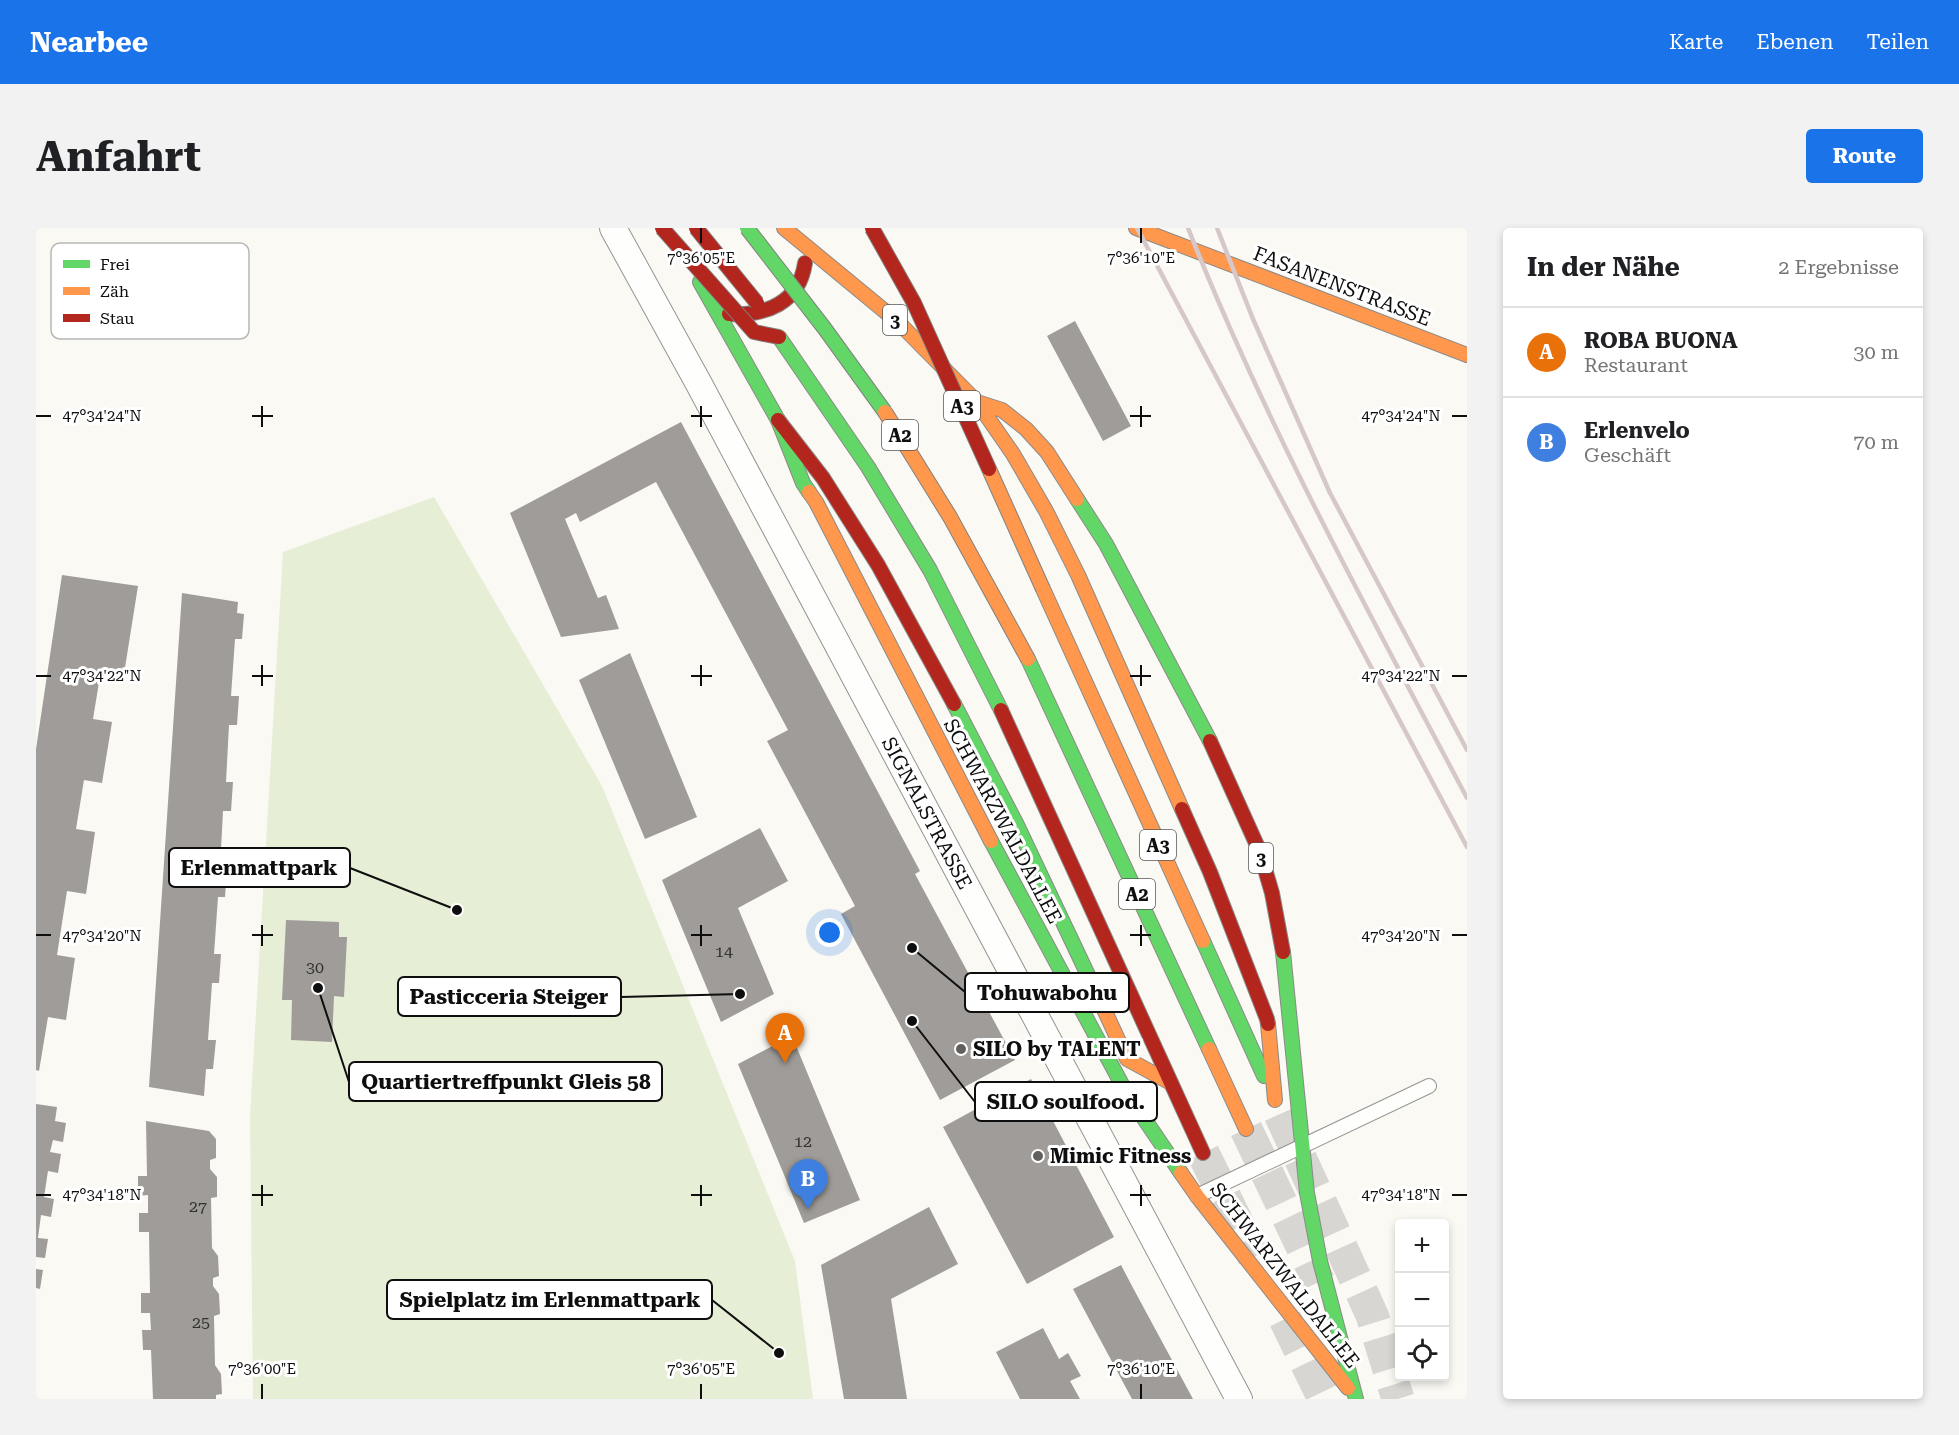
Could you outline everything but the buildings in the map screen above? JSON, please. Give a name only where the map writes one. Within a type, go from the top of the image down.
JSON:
[{"type":"main road","points":[[662,228],[754,332],[778,337]]},
{"type":"main road","name":"SCHWARZWALDALLEE","points":[[672,228],[778,420],[803,483],[816,502],[975,812],[1101,1047],[1150,1130],[1197,1196],[1356,1398]]},
{"type":"main road","name":"A2","points":[[696,228],[769,319],[778,337],[868,467],[930,570],[986,678],[1203,1153]]},
{"type":"main road","name":"A2","points":[[747,228],[841,348],[898,432],[958,531],[1028,659],[1246,1128]]},
{"type":"main road","name":"SCHWARZWALDALLEE","points":[[784,228],[898,322],[977,402],[1002,410],[1026,429],[1047,452],[1106,544],[1193,706],[1260,852],[1272,893],[1285,960],[1307,1192],[1320,1261],[1356,1398]]},
{"type":"main road","name":"A3","points":[[872,228],[914,303],[1280,1114]]},
{"type":"main road","name":"FASANENSTRASSE","points":[[1136,228],[1467,355]]},
{"type":"main road","points":[[717,313],[742,316],[764,312],[782,304],[798,285],[805,272],[805,246]]},
{"type":"main road","points":[[977,402],[1013,454],[1046,511],[1078,575],[1210,872],[1267,1019],[1275,1100]]},
{"type":"main road","points":[[778,420],[824,478],[878,565],[931,660],[1016,823],[1127,1059],[1171,1083]]},
{"type":"street","name":"SIGNALSTRASSE","points":[[613,228],[699,384],[1239,1399]]},
{"type":"lane","points":[[1197,1196],[1429,1086]]},
{"type":"green space","points":[[434,497],[602,786],[795,1261],[813,1399],[253,1399],[250,1116],[283,552]]},
{"type":"tunnel","points":[[1280,1114],[1372,1315],[1398,1399]]},
{"type":"tunnel","points":[[1246,1129],[1319,1282]]},
{"type":"tunnel","points":[[1203,1153],[1254,1257]]},
{"type":"tunnel","points":[[1285,1319],[1324,1399]]},
{"type":"railway","points":[[1137,228],[1467,847]]},
{"type":"railway","points":[[1188,228],[1218,301],[1284,446],[1467,798]]},
{"type":"railway","points":[[1217,228],[1253,319],[1330,493],[1467,750]]},
{"type":"traffic: fast","points":[[747,228],[825,329],[885,412]]},
{"type":"traffic: fast","points":[[700,282],[778,420],[803,483],[809,492]]},
{"type":"traffic: fast","points":[[779,337],[868,467],[930,570],[1001,710]]},
{"type":"traffic: fast","points":[[1077,499],[1106,544],[1210,741]]},
{"type":"traffic: fast","points":[[1028,659],[1209,1049]]},
{"type":"traffic: fast","points":[[954,704],[1016,823],[1096,992]]},
{"type":"traffic: fast","points":[[991,841],[1126,1092],[1181,1173]]},
{"type":"traffic: fast","points":[[1203,941],[1264,1076]]},
{"type":"traffic: fast","points":[[1283,952],[1307,1193],[1320,1261],[1356,1399]]},
{"type":"traffic: slow","points":[[784,228],[898,322],[977,402],[1002,410],[1026,429],[1047,452],[1077,499]]},
{"type":"traffic: slow","points":[[1136,228],[1467,355]]},
{"type":"traffic: slow","points":[[977,402],[1013,454],[1046,511],[1078,575],[1182,809]]},
{"type":"traffic: slow","points":[[885,412],[950,517],[1028,659]]},
{"type":"traffic: slow","points":[[989,469],[1043,589]]},
{"type":"traffic: slow","points":[[809,492],[991,841]]},
{"type":"traffic: slow","points":[[1043,589],[1203,941]]},
{"type":"traffic: slow","points":[[1096,992],[1127,1059],[1171,1083]]},
{"type":"traffic: slow","points":[[1268,1024],[1275,1100]]},
{"type":"traffic: slow","points":[[1209,1049],[1246,1129]]},
{"type":"traffic: slow","points":[[1181,1173],[1348,1388]]},
{"type":"traffic: jam","points":[[662,228],[754,332],[779,337]]},
{"type":"traffic: jam","points":[[696,228],[757,303]]},
{"type":"traffic: jam","points":[[872,228],[914,303],[989,469]]},
{"type":"traffic: jam","points":[[729,314],[756,312],[779,304],[796,288],[802,277],[805,263]]},
{"type":"traffic: jam","points":[[778,420],[823,478],[878,565],[954,704]]},
{"type":"traffic: jam","points":[[1001,710],[1203,1153]]},
{"type":"traffic: jam","points":[[1210,741],[1260,852],[1272,893],[1283,952]]},
{"type":"traffic: jam","points":[[1182,809],[1210,872],[1268,1024]]},
{"type":"place","name":"Erlenmattpark","points":[[457,910]]},
{"type":"place","name":"Tohuwabohu","points":[[912,948]]},
{"type":"place","name":"Quartiertreffpunkt Gleis 58","points":[[318,988]]},
{"type":"place","name":"Pasticceria Steiger","points":[[740,994]]},
{"type":"place","name":"SILO soulfood.","points":[[912,1021]]},
{"type":"place","name":"SILO by TALENT","points":[[961,1049]]},
{"type":"place","name":"ROBA BUONA","points":[[785,1063]]},
{"type":"place","name":"Mimic Fitness","points":[[1038,1156]]},
{"type":"place","name":"Erlenvelo","points":[[808,1209]]},
{"type":"place","name":"Spielplatz im Erlenmattpark","points":[[779,1353]]}]
